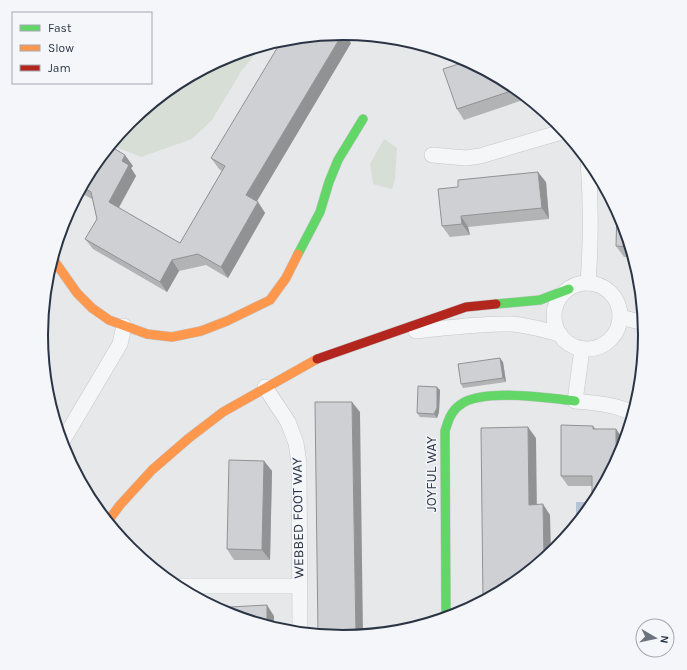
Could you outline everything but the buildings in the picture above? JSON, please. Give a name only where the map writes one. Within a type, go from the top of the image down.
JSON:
[{"type":"street","points":[[57,266],[77,293],[92,308],[109,320],[147,334],[172,337],[201,331],[227,321],[270,300],[286,278],[320,212],[329,182],[338,160],[364,119]]},
{"type":"street","points":[[432,155],[466,158],[480,156],[558,133]]},
{"type":"street","points":[[588,283],[590,252],[589,171]]},
{"type":"street","points":[[111,518],[120,505],[152,470],[224,412],[265,387],[312,361],[466,307],[540,300],[578,285],[588,283],[601,286],[611,294],[618,304],[620,317],[619,326],[615,335],[601,347],[582,349],[574,347],[566,342],[555,325],[554,315],[556,305],[561,296],[569,289]]},
{"type":"street","points":[[620,317],[638,322]]},
{"type":"street","points":[[393,333],[468,326],[511,324],[560,334]]},
{"type":"street","points":[[66,435],[120,344],[124,326]]},
{"type":"street","points":[[582,349],[575,400],[628,411]]},
{"type":"street","name":"WEBBED FOOT WAY","points":[[265,387],[288,422],[296,443],[298,463],[300,626]]},
{"type":"street","name":"JOYFUL WAY","points":[[446,611],[445,431],[451,413],[462,402],[483,396],[530,396],[575,400]]},
{"type":"street","points":[[190,586],[299,586]]},
{"type":"shaded area","points":[[256,54],[242,70],[212,120],[192,139],[141,157],[116,147],[149,113],[180,90],[213,70]]},
{"type":"shaded area","points":[[384,139],[397,148],[395,179],[392,189],[373,184],[370,164]]},
{"type":"water","points":[[576,502],[587,502],[578,515],[576,517]]},
{"type":"traffic: fast","points":[[298,254],[320,212],[329,182],[338,160],[363,119]]},
{"type":"traffic: fast","points":[[496,304],[540,300],[569,289]]},
{"type":"traffic: fast","points":[[446,611],[445,431],[452,413],[457,407],[470,400],[498,395],[532,396],[575,401]]},
{"type":"traffic: slow","points":[[57,265],[77,293],[92,308],[109,320],[147,334],[172,337],[201,331],[227,321],[270,300],[286,278],[298,254]]},
{"type":"traffic: slow","points":[[111,517],[152,470],[189,438],[223,412],[317,359]]},
{"type":"traffic: jam","points":[[317,359],[466,307],[496,304]]}]
